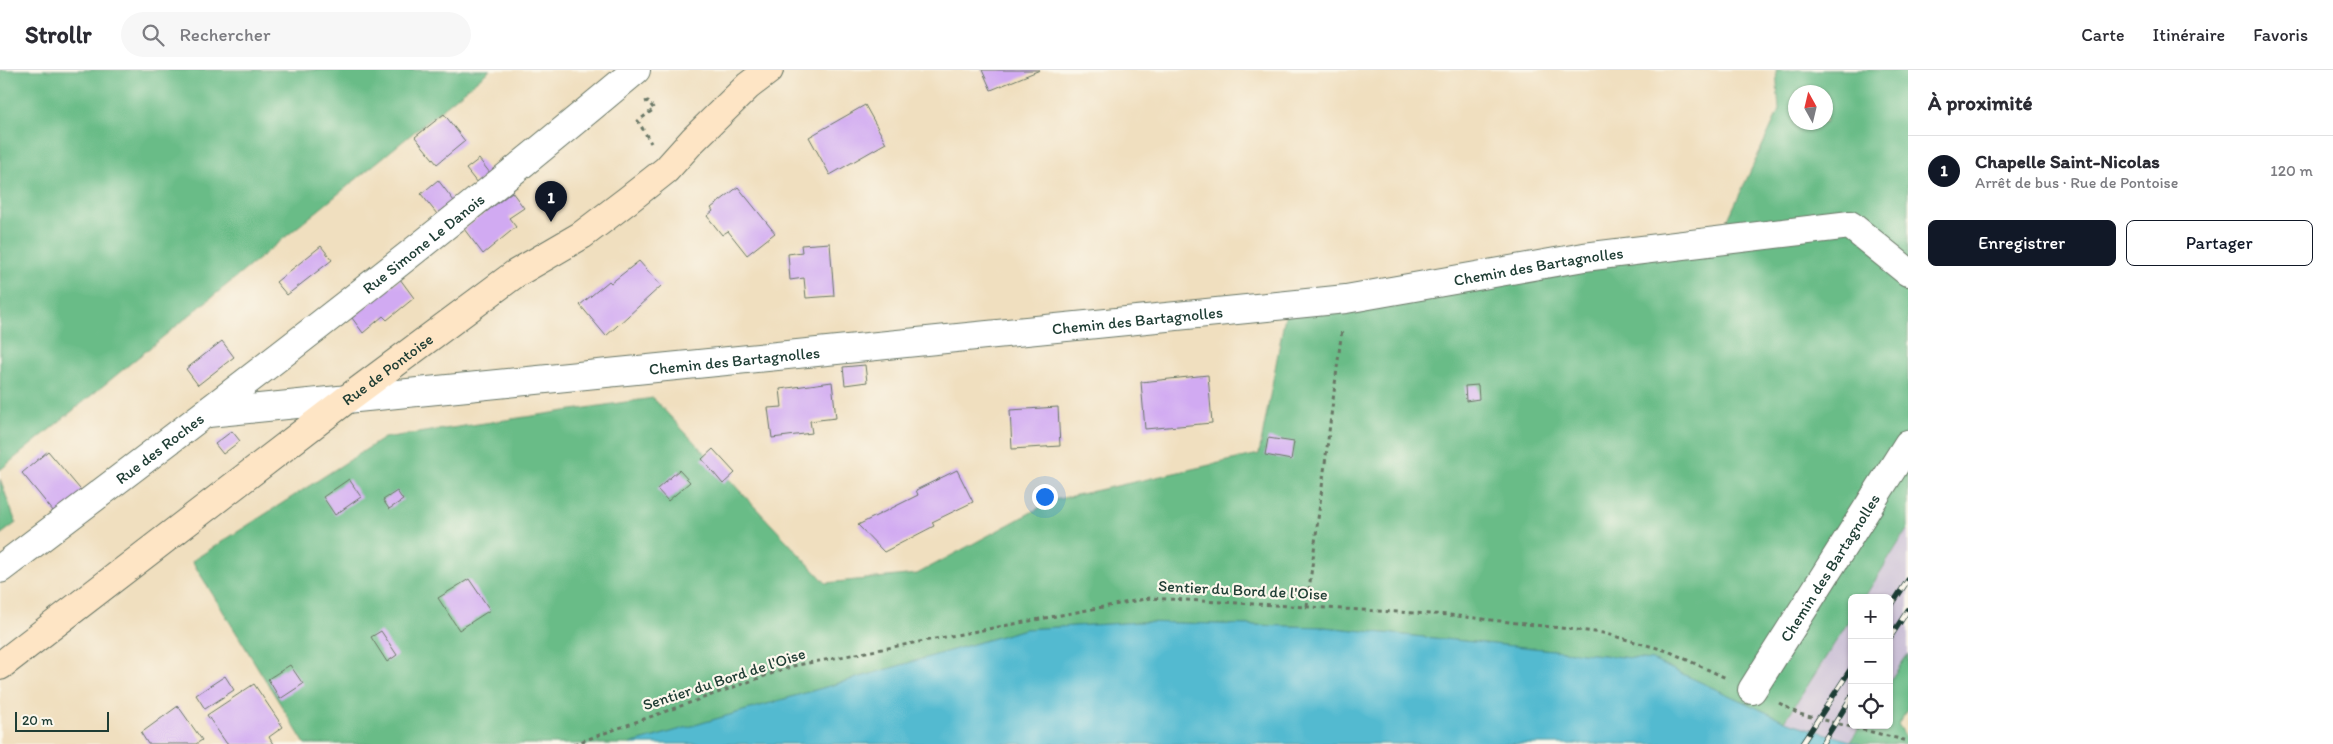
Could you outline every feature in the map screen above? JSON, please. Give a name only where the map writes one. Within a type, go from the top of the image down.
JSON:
[{"type":"main road","name":"Rue de Pontoise","points":[[0,666],[347,399],[515,274],[582,235],[628,200],[666,170],[693,140],[748,86],[769,70]]},
{"type":"street","name":"Rue Simone Le Danois","points":[[208,413],[548,144],[636,70]]},
{"type":"street","name":"Chemin des Bartagnolles","points":[[347,399],[1346,299],[1584,257],[1850,225],[1908,272]]},
{"type":"street","name":"Rue des Roches","points":[[0,569],[208,413],[347,399]]},
{"type":"street","name":"Chemin des Bartagnolles","points":[[1752,690],[1908,444]]},
{"type":"path","points":[[1308,606],[1346,299]]},
{"type":"path","name":"Sentier du Bord de l'Oise","points":[[574,744],[793,666],[1150,598],[1449,615],[1603,633],[1668,651],[1800,714],[1908,741]]},
{"type":"shaded area","points":[[1908,528],[1908,654],[1893,676],[1893,594],[1867,594]]},
{"type":"shaded area","points":[[1848,622],[1848,729],[1858,729],[1850,742],[1785,721]]},
{"type":"green space","points":[[0,70],[490,70],[0,470]]},
{"type":"green space","points":[[1776,70],[1908,70],[1908,528],[1867,594],[1848,594],[1848,622],[1785,721],[1652,660],[1324,627],[1141,622],[1025,629],[630,744],[305,744],[192,561],[384,438],[653,398],[826,583],[917,574],[1054,500],[1259,454],[1285,316],[1715,247],[1779,110]]},
{"type":"green space","points":[[0,479],[16,523],[0,535]]},
{"type":"green space","points":[[1908,654],[1908,710],[1898,724],[1908,740],[1908,744],[1860,744],[1850,742],[1858,729],[1893,729],[1893,676]]},
{"type":"water","points":[[1141,622],[1324,627],[1652,660],[1785,721],[1860,744],[630,744],[1025,629]]},
{"type":"building","points":[[982,70],[1040,70],[991,90]]},
{"type":"building","points":[[865,105],[886,143],[830,175],[809,137]]},
{"type":"building","points":[[444,114],[465,141],[437,164],[415,137]]},
{"type":"building","points":[[479,159],[490,173],[477,183],[466,169]]},
{"type":"building","points":[[438,180],[454,201],[437,214],[421,194]]},
{"type":"building","points":[[738,187],[775,233],[747,255],[728,231],[722,235],[707,216],[713,211],[711,208]]},
{"type":"building","points":[[512,192],[524,208],[509,218],[516,227],[483,254],[464,229]]},
{"type":"building","points":[[830,243],[834,296],[806,298],[804,278],[790,280],[788,254],[802,252],[801,245]]},
{"type":"building","points":[[321,246],[332,260],[287,295],[276,282]]},
{"type":"building","points":[[639,261],[661,286],[606,336],[580,305],[609,281],[611,283]]},
{"type":"building","points":[[400,279],[414,298],[387,320],[383,316],[363,333],[352,318]]},
{"type":"building","points":[[222,341],[234,357],[198,385],[186,369]]},
{"type":"building","points":[[865,365],[867,382],[845,385],[843,367]]},
{"type":"building","points":[[1208,375],[1212,423],[1145,429],[1141,382]]},
{"type":"building","points":[[832,382],[836,418],[810,421],[812,433],[772,438],[768,408],[782,407],[780,389]]},
{"type":"building","points":[[1478,385],[1479,399],[1466,401],[1465,386]]},
{"type":"building","points":[[1058,407],[1060,446],[1012,449],[1010,410]]},
{"type":"building","points":[[232,431],[240,441],[223,454],[215,444]]},
{"type":"building","points":[[1268,438],[1294,442],[1291,460],[1265,455]]},
{"type":"building","points":[[713,449],[735,473],[723,484],[702,459]]},
{"type":"building","points":[[48,451],[85,495],[58,517],[22,473]]},
{"type":"building","points":[[679,470],[690,482],[668,501],[657,489]]},
{"type":"building","points":[[957,470],[973,502],[932,522],[934,526],[884,552],[858,525],[918,495],[916,490]]},
{"type":"building","points":[[349,479],[361,497],[335,515],[323,497]]},
{"type":"building","points":[[397,491],[403,500],[389,509],[383,500]]},
{"type":"building","points":[[469,579],[490,610],[459,630],[438,598]]},
{"type":"building","points":[[381,631],[397,655],[387,662],[371,637]]},
{"type":"building","points":[[290,665],[303,684],[280,699],[268,679]]},
{"type":"building","points":[[225,676],[234,690],[205,709],[196,695]]},
{"type":"building","points":[[254,684],[283,727],[269,737],[273,744],[227,744],[207,715]]},
{"type":"building","points":[[178,706],[202,740],[196,744],[148,744],[141,733]]},
{"type":"railway","points":[[1893,603],[1908,580]]},
{"type":"railway","points":[[1893,633],[1908,610]]},
{"type":"railway","points":[[1802,744],[1848,673]]},
{"type":"railway","points":[[1822,744],[1848,702]]},
{"type":"place","name":"Chapelle Saint-Nicolas","points":[[551,222]]}]
